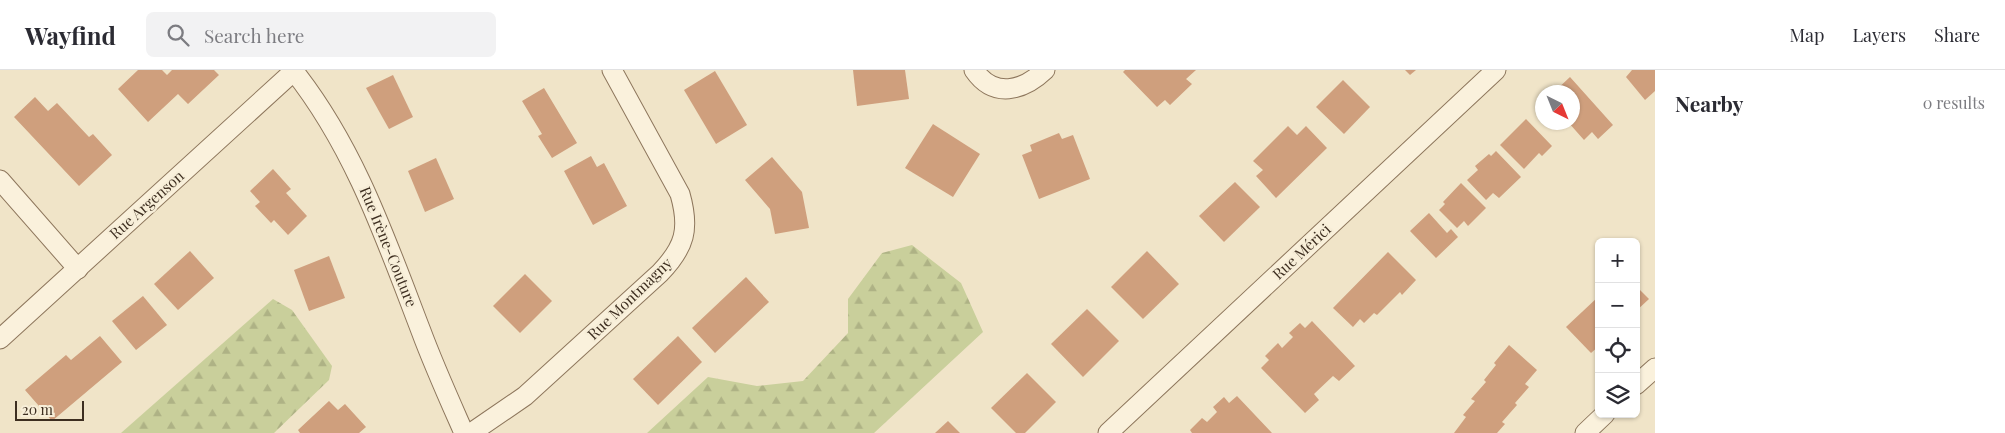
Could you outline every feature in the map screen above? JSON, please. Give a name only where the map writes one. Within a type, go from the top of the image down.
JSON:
[{"type":"street","name":"Rue Montmagny","points":[[471,433],[525,396],[660,273],[673,260],[682,245],[686,230],[685,212],[680,194],[612,70]]},
{"type":"street","points":[[974,70],[987,83],[1006,89],[1027,85],[1045,70]]},
{"type":"street","name":"Rue Mérici","points":[[1108,433],[1496,70]]},
{"type":"street","name":"Rue Argenson","points":[[0,339],[294,71]]},
{"type":"street","name":"Rue Irène-Couture","points":[[294,71],[316,100],[358,171],[434,366],[464,433]]},
{"type":"street","points":[[0,180],[78,269]]},
{"type":"street","points":[[1640,381],[1655,368]]},
{"type":"street","points":[[1585,433],[1601,418]]},
{"type":"green space","points":[[912,245],[961,283],[983,332],[874,433],[647,433],[708,377],[757,386],[803,381],[848,333],[848,299],[882,253]]},
{"type":"green space","points":[[273,299],[292,310],[332,366],[329,380],[274,433],[121,433]]},
{"type":"building","points":[[138,70],[162,70],[167,75],[172,70],[214,70],[219,75],[188,104],[178,94],[148,122],[118,89]]},
{"type":"building","points":[[853,70],[905,70],[909,99],[857,106]]},
{"type":"building","points":[[1125,70],[1196,70],[1186,79],[1192,84],[1170,105],[1165,100],[1157,107],[1123,72]]},
{"type":"building","points":[[1405,70],[1416,70],[1410,75]]},
{"type":"building","points":[[1632,70],[1655,70],[1655,91],[1645,100],[1626,77]]},
{"type":"building","points":[[715,71],[747,125],[716,144],[684,90]]},
{"type":"building","points":[[393,75],[413,117],[389,129],[366,88]]},
{"type":"building","points":[[1570,77],[1577,85],[1561,85]]},
{"type":"building","points":[[1343,80],[1370,107],[1344,134],[1316,107]]},
{"type":"building","points":[[544,88],[577,143],[552,158],[538,136],[542,134],[522,101]]},
{"type":"building","points":[[1580,88],[1613,125],[1598,139],[1592,132],[1584,140],[1575,130],[1580,130]]},
{"type":"building","points":[[35,97],[48,111],[57,103],[89,137],[93,134],[112,155],[79,186],[14,117]]},
{"type":"building","points":[[1526,119],[1552,146],[1542,156],[1539,153],[1524,169],[1500,145]]},
{"type":"building","points":[[933,124],[980,154],[953,197],[905,168]]},
{"type":"building","points":[[1288,126],[1297,135],[1306,126],[1327,148],[1276,198],[1256,176],[1263,170],[1253,161]]},
{"type":"building","points":[[1059,133],[1062,139],[1073,135],[1090,179],[1039,199],[1022,155],[1032,151],[1030,145]]},
{"type":"building","points":[[1496,151],[1521,177],[1499,198],[1493,193],[1486,200],[1467,180],[1478,170],[1475,166],[1489,154],[1491,156]]},
{"type":"building","points":[[591,156],[597,167],[604,163],[627,206],[593,225],[564,171]]},
{"type":"building","points":[[772,157],[802,192],[809,228],[775,234],[770,209],[745,180]]},
{"type":"building","points":[[436,158],[454,199],[425,212],[408,171]]},
{"type":"building","points":[[273,169],[291,189],[286,193],[307,216],[288,235],[274,220],[271,223],[255,206],[260,202],[250,191]]},
{"type":"building","points":[[1235,182],[1260,207],[1224,242],[1199,216]]},
{"type":"building","points":[[1461,183],[1486,208],[1468,226],[1464,221],[1457,228],[1439,210],[1445,204],[1443,202]]},
{"type":"building","points":[[1429,213],[1447,233],[1451,229],[1458,237],[1436,258],[1410,231]]},
{"type":"building","points":[[190,251],[214,278],[178,310],[154,284]]},
{"type":"building","points":[[1147,251],[1179,284],[1143,319],[1111,287]]},
{"type":"building","points":[[1388,252],[1416,280],[1402,295],[1400,292],[1377,315],[1374,313],[1364,323],[1360,319],[1353,327],[1333,308]]},
{"type":"building","points":[[329,256],[345,298],[309,311],[294,270]]},
{"type":"building","points":[[525,274],[552,301],[520,333],[493,306]]},
{"type":"building","points":[[746,277],[769,302],[715,353],[692,328]]},
{"type":"building","points":[[1640,290],[1649,299],[1640,307]]},
{"type":"building","points":[[143,296],[167,325],[136,350],[112,321]]},
{"type":"building","points":[[1595,300],[1595,350],[1591,353],[1566,327]]},
{"type":"building","points":[[1087,309],[1119,341],[1083,377],[1051,344]]},
{"type":"building","points":[[1312,321],[1355,366],[1339,381],[1333,376],[1314,394],[1319,400],[1305,413],[1261,368],[1269,360],[1265,356],[1278,343],[1282,348],[1293,337],[1289,333],[1300,323],[1305,328]]},
{"type":"building","points":[[100,336],[122,362],[52,421],[25,390],[66,355],[71,360]]},
{"type":"building","points":[[678,336],[702,362],[658,405],[633,379]]},
{"type":"building","points":[[1509,345],[1537,370],[1525,384],[1529,387],[1515,403],[1517,405],[1502,422],[1505,424],[1497,433],[1454,433],[1466,417],[1463,415],[1475,401],[1471,399],[1486,382],[1484,380],[1496,365],[1494,363]]},
{"type":"building","points":[[1027,373],[1056,402],[1025,433],[1016,433],[991,408]]},
{"type":"building","points":[[1237,396],[1272,433],[1192,433],[1190,430],[1202,418],[1207,422],[1217,412],[1213,407],[1224,397],[1229,403]]},
{"type":"building","points":[[329,401],[338,410],[345,404],[366,427],[359,433],[300,433],[298,430]]},
{"type":"building","points":[[948,421],[960,433],[935,433]]}]
